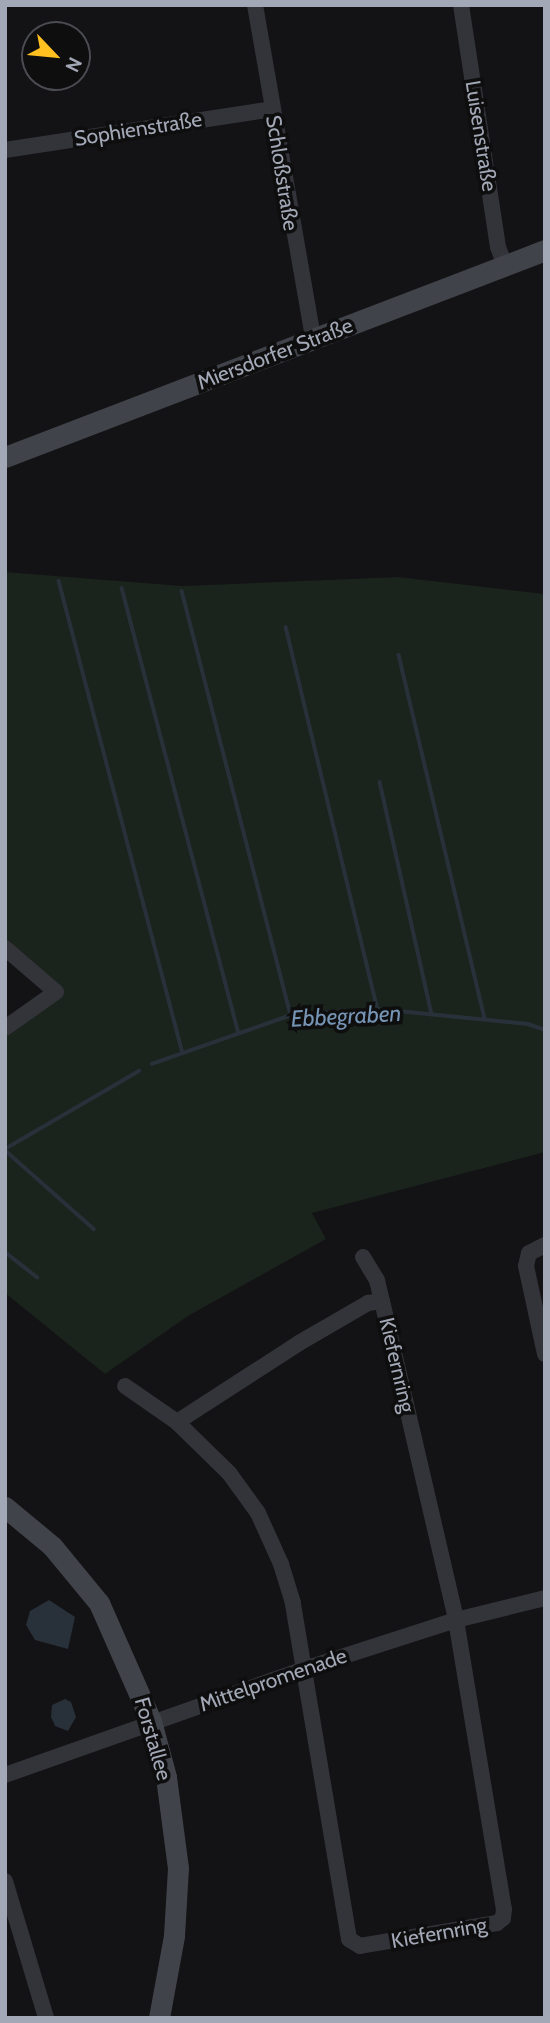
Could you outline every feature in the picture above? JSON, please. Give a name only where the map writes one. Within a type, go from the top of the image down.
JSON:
[{"type":"street","name":"Schloßstraße","points":[[255,5],[313,339]]},
{"type":"street","name":"Luisenstraße","points":[[461,5],[498,247],[505,265]]},
{"type":"street","name":"Sophienstraße","points":[[5,150],[272,109]]},
{"type":"street","name":"Miersdorfer Straße","points":[[5,457],[545,250]]},
{"type":"street","points":[[5,948],[56,992],[5,1028]]},
{"type":"street","points":[[545,1245],[529,1253],[526,1266],[545,1354]]},
{"type":"street","name":"Kiefernring","points":[[125,1386],[177,1422],[229,1474],[267,1529],[290,1590],[349,1939],[360,1946],[497,1923],[503,1918],[504,1909],[456,1620],[377,1280],[363,1257]]},
{"type":"street","name":"Kiefernring","points":[[177,1422],[299,1343],[369,1303],[382,1301]]},
{"type":"street","name":"Forstallee","points":[[5,1507],[52,1546],[99,1603],[151,1721],[166,1777],[178,1868],[174,1936],[159,2018]]},
{"type":"street","name":"Mittelpromenade","points":[[5,1775],[151,1721],[304,1669],[456,1620],[545,1598]]},
{"type":"street","points":[[5,1881],[46,2018]]},
{"type":"shaded area","points":[[5,572],[182,586],[398,577],[545,594],[545,1152],[312,1213],[326,1239],[188,1316],[105,1374],[5,1293],[5,1033],[63,996],[5,942]]},
{"type":"shaded area","points":[[49,1600],[75,1617],[68,1649],[35,1640],[26,1625],[30,1611]]},
{"type":"shaded area","points":[[65,1699],[71,1702],[76,1717],[68,1731],[55,1726],[51,1717],[52,1705]]},
{"type":"waterway","points":[[59,581],[183,1053]]},
{"type":"waterway","points":[[122,588],[239,1033]]},
{"type":"waterway","points":[[182,591],[291,1015]]},
{"type":"waterway","points":[[286,627],[378,1009]]},
{"type":"waterway","points":[[399,655],[485,1019]]},
{"type":"waterway","points":[[380,782],[432,1014]]},
{"type":"waterway","name":"Ebbegraben","points":[[152,1064],[291,1015],[378,1009],[528,1024],[545,1030]]},
{"type":"waterway","name":"Ebbegraben","points":[[5,1149],[139,1071]]},
{"type":"waterway","points":[[5,1150],[94,1229]]},
{"type":"waterway","points":[[5,1252],[37,1277]]}]
